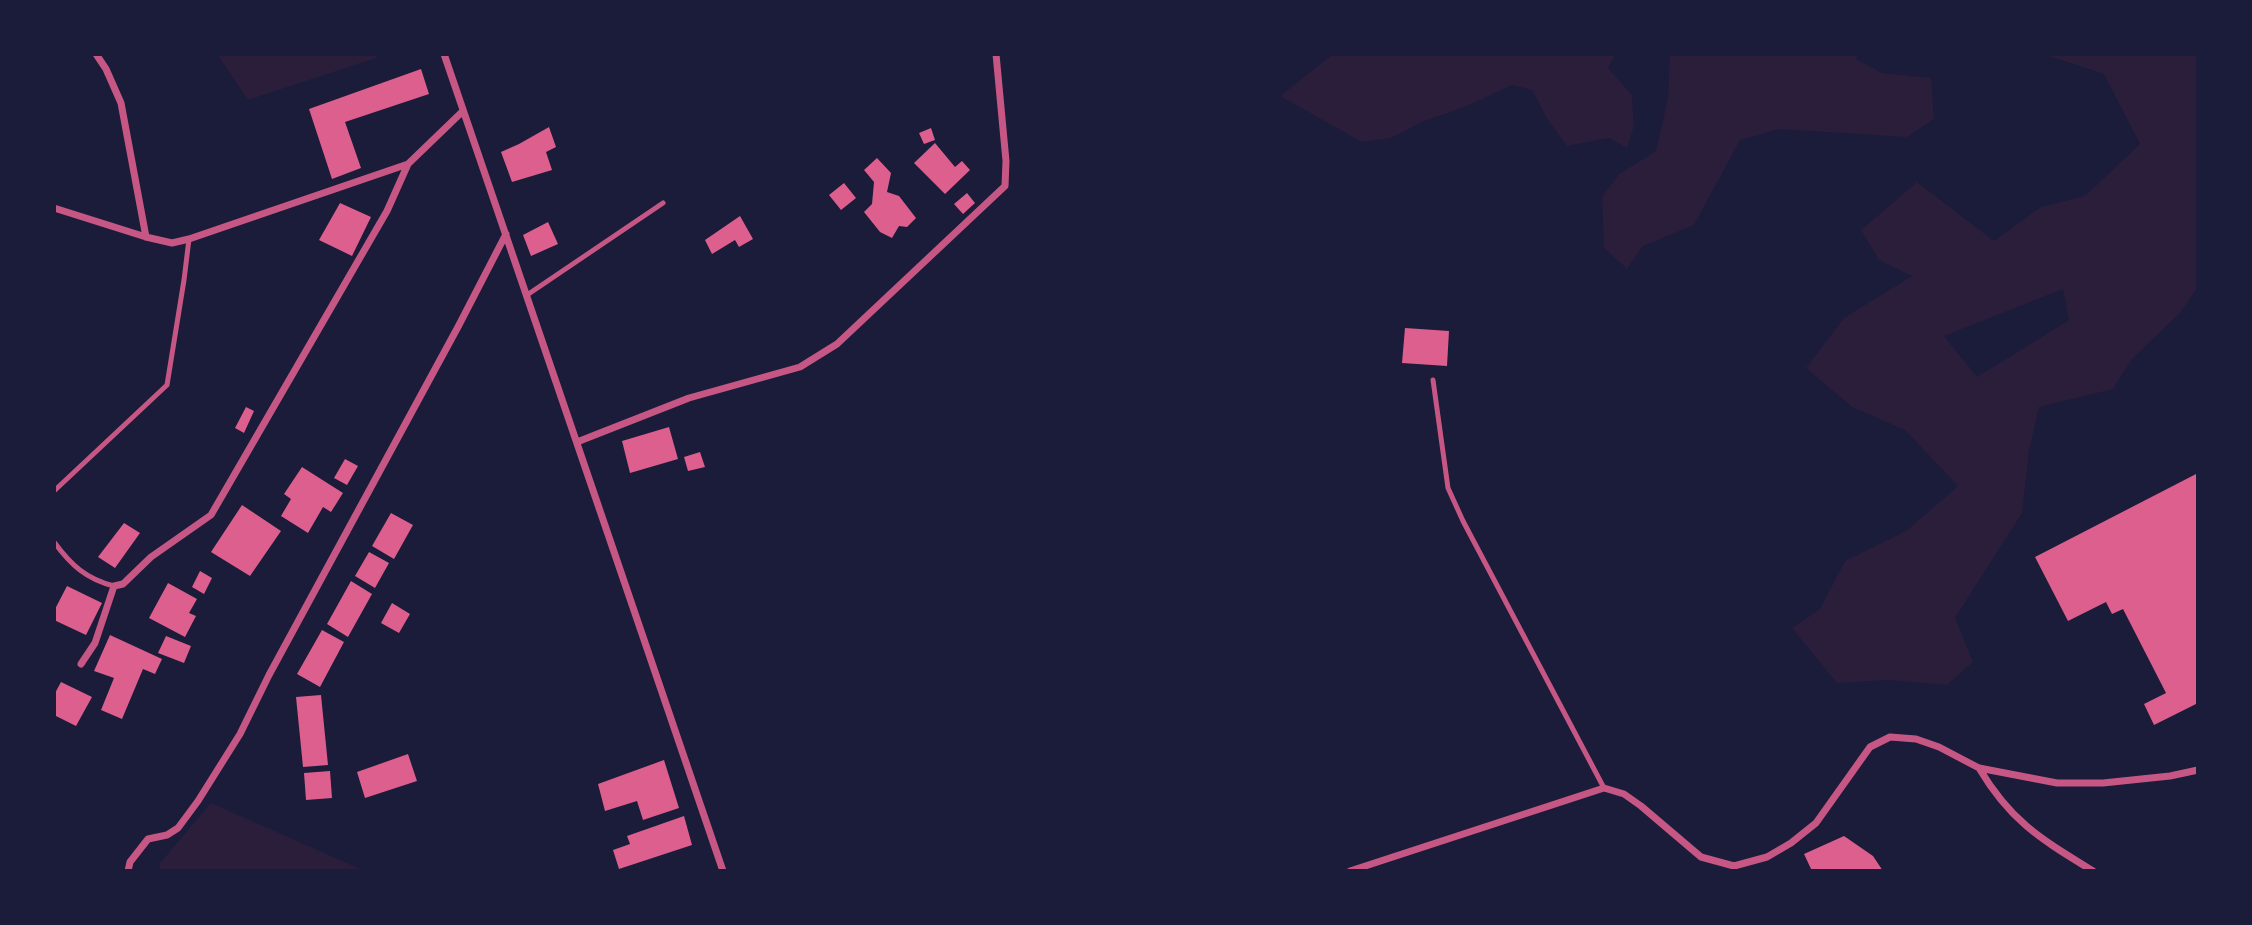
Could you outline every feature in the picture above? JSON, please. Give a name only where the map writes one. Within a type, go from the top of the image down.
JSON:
[{"type":"street","points":[[96,54],[121,103],[146,237]]},
{"type":"street","points":[[444,54],[723,871]]},
{"type":"street","points":[[577,442],[689,398],[800,367],[837,344],[1005,186],[1006,161],[996,54]]},
{"type":"street","points":[[81,664],[95,643],[114,586],[123,584],[151,557],[211,515],[387,211],[408,164],[463,111]]},
{"type":"street","points":[[54,208],[172,243],[408,164]]},
{"type":"street","points":[[128,871],[130,862],[148,839],[167,835],[178,828],[198,802],[240,734],[506,234]]},
{"type":"street","points":[[1350,871],[1604,788],[1624,794],[1641,806],[1701,857],[1734,866],[1767,857],[1791,843],[1816,823],[1870,747],[1890,737],[1916,739],[1940,747],[1979,768],[2057,783],[2103,783],[2170,776],[2198,770]]},
{"type":"street","points":[[1979,768],[2010,813],[2040,838],[2093,871]]},
{"type":"lane","points":[[527,295],[663,203]]},
{"type":"lane","points":[[54,491],[167,384],[189,239]]},
{"type":"lane","points":[[1433,380],[1448,488],[1488,570],[1604,788]]},
{"type":"lane","points":[[54,542],[75,566],[93,581],[114,586]]},
{"type":"shaded area","points":[[217,54],[375,54],[376,58],[248,100]]},
{"type":"shaded area","points":[[1333,54],[1616,54],[1608,68],[1632,95],[1634,126],[1627,148],[1609,138],[1567,146],[1548,120],[1532,90],[1512,85],[1467,106],[1422,122],[1391,138],[1362,142],[1280,96]]},
{"type":"shaded area","points":[[1670,54],[1859,54],[1856,59],[1882,73],[1931,78],[1934,119],[1907,137],[1779,129],[1740,140],[1694,225],[1643,246],[1627,269],[1604,248],[1602,197],[1619,174],[1656,151],[1668,98]]},
{"type":"shaded area","points":[[2043,54],[2198,54],[2198,287],[2180,313],[2132,359],[2113,389],[2039,407],[2029,451],[2022,513],[1955,618],[1973,662],[1947,685],[1887,680],[1837,683],[1792,628],[1820,609],[1845,561],[1906,531],[1958,486],[1905,430],[1852,407],[1806,368],[1844,318],[1912,276],[1879,260],[1861,230],[1917,182],[1994,241],[2041,207],[2085,196],[2140,144],[2104,74]],"holes":[[[2063,289],[2069,320],[1977,377],[1944,336]]]},
{"type":"shaded area","points":[[211,803],[365,871],[159,871],[160,863]]},
{"type":"building","points":[[421,69],[429,94],[345,122],[361,168],[332,179],[309,109]]},
{"type":"building","points":[[549,127],[556,147],[546,152],[552,170],[512,182],[501,152]]},
{"type":"building","points":[[931,128],[935,140],[924,144],[919,133]]},
{"type":"building","points":[[935,143],[955,167],[962,161],[970,170],[945,194],[914,163]]},
{"type":"building","points":[[877,158],[891,173],[887,192],[899,196],[916,218],[907,227],[899,226],[892,238],[880,232],[864,212],[872,204],[874,182],[864,170]]},
{"type":"building","points":[[844,183],[856,198],[841,210],[829,195]]},
{"type":"building","points":[[967,193],[975,203],[963,214],[954,204]]},
{"type":"building","points":[[340,203],[371,217],[352,256],[319,240]]},
{"type":"building","points":[[740,216],[753,239],[739,247],[735,240],[712,254],[705,240]]},
{"type":"building","points":[[548,222],[558,244],[531,256],[523,235]]},
{"type":"building","points":[[1405,328],[1449,331],[1447,366],[1402,363]]},
{"type":"building","points":[[246,407],[254,411],[244,433],[235,428]]},
{"type":"building","points":[[669,427],[678,459],[630,473],[622,441]]},
{"type":"building","points":[[700,452],[705,467],[688,471],[684,457]]},
{"type":"building","points":[[345,459],[358,466],[347,485],[334,478]]},
{"type":"building","points":[[302,467],[343,493],[331,512],[323,507],[308,533],[281,516],[291,499],[284,494]]},
{"type":"building","points":[[2198,473],[2198,703],[2154,725],[2144,704],[2166,693],[2123,609],[2112,614],[2106,602],[2068,621],[2035,557]]},
{"type":"building","points":[[242,505],[281,531],[250,576],[211,552]]},
{"type":"building","points":[[391,513],[413,525],[394,559],[372,546]]},
{"type":"building","points":[[124,523],[140,533],[115,568],[98,557]]},
{"type":"building","points":[[369,552],[389,563],[375,588],[355,576]]},
{"type":"building","points":[[200,571],[212,578],[204,594],[192,587]]},
{"type":"building","points":[[351,581],[372,594],[348,637],[327,624]]},
{"type":"building","points":[[168,583],[197,599],[189,613],[196,616],[185,637],[149,618]]},
{"type":"building","points":[[67,586],[102,603],[86,635],[54,620],[54,611]]},
{"type":"building","points":[[392,603],[410,614],[399,633],[381,623]]},
{"type":"building","points":[[322,630],[344,642],[320,687],[297,674]]},
{"type":"building","points":[[110,635],[162,659],[155,674],[143,669],[122,719],[101,710],[114,678],[94,671]]},
{"type":"building","points":[[166,636],[191,646],[184,663],[158,653]]},
{"type":"building","points":[[61,682],[92,697],[76,726],[54,715],[54,695]]},
{"type":"building","points":[[321,695],[328,765],[303,767],[296,697]]},
{"type":"building","points":[[408,754],[417,781],[365,798],[357,772]]},
{"type":"building","points":[[664,760],[679,808],[643,820],[637,801],[605,811],[598,784]]},
{"type":"building","points":[[330,771],[332,798],[306,800],[304,773]]},
{"type":"building","points":[[684,816],[692,845],[619,869],[613,850],[630,844],[627,836]]},
{"type":"building","points":[[1844,836],[1873,856],[1883,871],[1812,871],[1804,854]]}]
